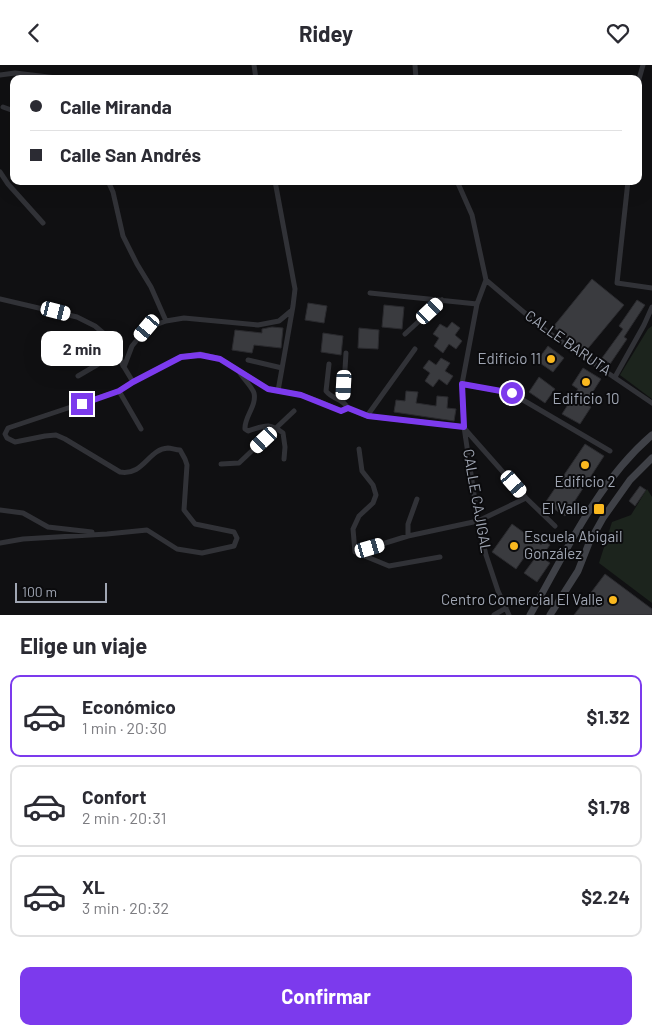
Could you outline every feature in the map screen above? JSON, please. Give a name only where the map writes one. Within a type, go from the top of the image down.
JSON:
[{"type":"main road","points":[[530,615],[591,507],[618,469],[652,435]]},
{"type":"main road","points":[[550,615],[578,571],[589,543],[603,517],[624,487],[652,458]]},
{"type":"street","points":[[0,75],[16,73],[32,75]]},
{"type":"street","points":[[3,107],[10,110]]},
{"type":"street","points":[[0,172],[8,184],[43,223]]},
{"type":"street","points":[[110,185],[123,236],[137,265],[151,287],[166,321]]},
{"type":"street","points":[[276,185],[295,289],[278,391]]},
{"type":"street","points":[[459,185],[472,215],[486,280]]},
{"type":"street","points":[[628,185],[617,283],[652,288]]},
{"type":"street","name":"CALLE CAJIGAL","points":[[486,280],[477,304],[462,384],[464,427],[478,521],[486,555],[498,591],[509,615]]},
{"type":"street","name":"CALLE BARUTA","points":[[486,280],[546,331],[652,403]]},
{"type":"street","points":[[370,293],[477,304]]},
{"type":"street","points":[[0,299],[78,317],[96,326],[115,343],[124,367],[133,382]]},
{"type":"street","points":[[405,334],[442,300]]},
{"type":"street","points":[[615,377],[652,307]]},
{"type":"street","points":[[124,367],[132,346],[147,328],[166,321],[184,318],[258,325],[279,321],[291,311]]},
{"type":"street","points":[[644,325],[652,321]]},
{"type":"street","points":[[368,416],[415,349]]},
{"type":"street","points":[[78,375],[119,352]]},
{"type":"street","points":[[343,401],[346,353]]},
{"type":"street","points":[[0,543],[23,539],[107,534],[147,529],[177,549],[202,553],[234,546],[236,538],[234,532],[194,524],[184,510],[187,465],[180,450],[167,448],[157,453],[138,469],[129,473],[120,472],[66,439],[56,435],[15,442],[7,438],[5,434],[8,429],[119,391],[181,357],[195,355],[220,359],[268,389],[310,398],[341,411],[348,408]]},
{"type":"street","points":[[248,360],[282,368]]},
{"type":"street","points":[[329,365],[326,391],[328,394],[343,401],[348,408],[368,416],[464,427],[526,498],[555,525]]},
{"type":"street","points":[[238,371],[254,393],[253,403],[244,424],[245,429],[248,431],[268,425],[283,433],[284,459]]},
{"type":"street","points":[[462,384],[512,393],[610,451]]},
{"type":"street","points":[[119,391],[141,429]]},
{"type":"street","points":[[221,464],[239,463],[294,411]]},
{"type":"street","points":[[355,552],[353,529],[359,516],[373,503],[376,495],[373,485],[362,471],[359,449]]},
{"type":"street","points":[[355,552],[408,537],[478,521],[526,498]]},
{"type":"street","points":[[408,537],[408,524],[417,499]]},
{"type":"street","points":[[0,510],[23,513],[48,527],[107,534]]},
{"type":"street","points":[[355,552],[389,566],[440,557]]},
{"type":"street","points":[[494,615],[506,607]]},
{"type":"shaded area","points":[[652,326],[652,399],[620,375],[648,329]]},
{"type":"shaded area","points":[[647,489],[652,497],[652,603],[599,563],[612,522],[631,515]]},
{"type":"building","points":[[592,279],[624,305],[585,352],[553,327]]},
{"type":"building","points":[[637,300],[645,305],[624,337],[627,339],[610,364],[602,358],[623,329],[619,326]]},
{"type":"building","points":[[308,303],[327,306],[324,323],[305,320]]},
{"type":"building","points":[[384,305],[404,307],[402,329],[382,327]]},
{"type":"building","points":[[452,322],[460,328],[455,335],[462,341],[456,349],[449,344],[443,353],[434,346],[439,338],[433,334],[440,324],[447,328]]},
{"type":"building","points":[[272,327],[283,328],[281,348],[254,345],[252,353],[232,350],[235,330],[262,333],[262,329]]},
{"type":"building","points":[[359,328],[379,330],[378,349],[358,348]]},
{"type":"building","points":[[323,333],[343,336],[341,355],[321,352]]},
{"type":"building","name":"Edificio 11","points":[[548,346],[564,358],[553,372],[537,361]]},
{"type":"building","points":[[441,358],[450,363],[445,371],[453,376],[447,385],[439,379],[433,387],[425,381],[430,373],[423,368],[429,360],[436,365]]},
{"type":"building","points":[[583,368],[601,379],[585,404],[591,407],[580,424],[562,414],[578,389],[572,385]]},
{"type":"building","points":[[539,377],[555,389],[545,403],[529,392]]},
{"type":"building","points":[[406,391],[418,392],[416,403],[436,406],[437,396],[448,397],[447,408],[456,409],[454,421],[394,412],[396,400],[405,401]]},
{"type":"building","points":[[585,444],[604,456],[565,516],[545,503]]},
{"type":"building","points":[[640,486],[646,490],[635,506],[629,501]]},
{"type":"building","name":"Escuela Abigail González","points":[[512,524],[541,545],[544,541],[550,545],[541,557],[550,563],[537,582],[524,573],[536,557],[528,552],[516,569],[492,552]]},
{"type":"building","name":"Centro Comercial El Valle","points":[[605,574],[652,609],[652,615],[574,615]]},
{"type":"place","name":"Edificio 11","points":[[551,359]]},
{"type":"place","name":"Edificio 10","points":[[586,382]]},
{"type":"place","name":"Edificio 2","points":[[585,465]]},
{"type":"place","name":"El Valle","points":[[599,509]]},
{"type":"place","name":"Escuela Abigail González","points":[[514,546]]},
{"type":"place","name":"Centro Comercial El Valle","points":[[613,600]]},
{"type":"route","points":[[82,404],[119,391],[133,382],[188,355],[205,355],[220,359],[268,389],[301,395],[341,411],[348,408],[368,416],[464,427],[462,384],[512,393]]}]
